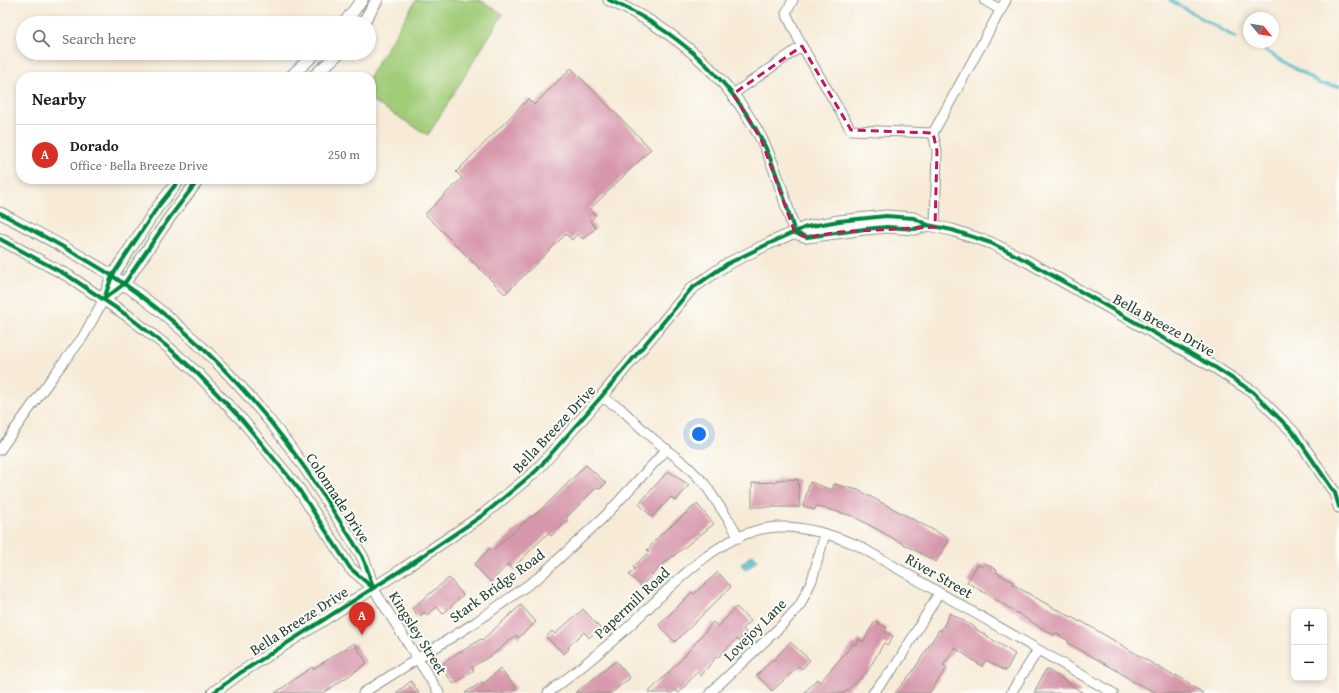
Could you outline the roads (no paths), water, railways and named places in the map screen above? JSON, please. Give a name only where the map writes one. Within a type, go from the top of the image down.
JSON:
[{"type":"street","points":[[349,16],[362,0]]},
{"type":"street","points":[[368,16],[377,0]]},
{"type":"street","points":[[609,0],[648,19],[682,42],[733,94],[761,139],[774,169],[795,233]]},
{"type":"street","points":[[793,0],[786,13],[802,46],[851,130],[933,133]]},
{"type":"street","points":[[984,0],[1001,10]]},
{"type":"street","points":[[932,226],[937,151],[933,133],[1006,0]]},
{"type":"street","points":[[733,94],[802,46]]},
{"type":"street","points":[[295,72],[308,60]]},
{"type":"street","points":[[319,72],[332,60]]},
{"type":"street","points":[[0,450],[83,337],[104,299],[112,276],[157,208],[176,184]]},
{"type":"street","points":[[104,299],[124,284],[170,217],[195,184]]},
{"type":"street","name":"Colonnade Drive","points":[[0,213],[55,242],[124,284],[184,331],[214,358],[264,416],[312,479],[363,558],[373,588]]},
{"type":"street","name":"Bella Breeze Drive","points":[[213,693],[240,673],[373,588],[483,515],[536,471],[601,397],[691,289],[727,264],[795,233],[807,238],[866,229],[887,227],[915,229],[932,226],[972,236],[1006,249],[1242,384],[1263,401],[1294,433],[1335,493],[1339,507]]},
{"type":"street","name":"Colonnade Drive","points":[[0,239],[104,299],[169,348],[218,393],[298,488],[350,568],[373,588]]},
{"type":"street","points":[[601,397],[620,408],[686,465],[704,483],[732,525],[738,538]]},
{"type":"street","name":"Stark Bridge Road","points":[[363,693],[418,659],[432,648],[476,622],[539,577],[605,516],[667,450]]},
{"type":"street","name":"River Street","points":[[738,538],[754,532],[777,527],[803,528],[857,545],[1113,693]]},
{"type":"street","name":"Lovejoy Lane","points":[[710,693],[781,626],[800,605],[812,580],[825,534]]},
{"type":"street","name":"Papermill Road","points":[[548,693],[593,658],[692,566],[721,546],[738,538]]},
{"type":"street","name":"Kingsley Street","points":[[373,588],[439,693]]},
{"type":"street","points":[[873,693],[896,665],[939,593]]},
{"type":"street","points":[[1011,693],[1038,650]]},
{"type":"water","points":[[753,554],[758,560],[746,570],[741,564]]},
{"type":"waterway","points":[[1170,0],[1236,38]]},
{"type":"waterway","points":[[1262,48],[1320,84],[1339,86]]},
{"type":"place","name":"Dorado","points":[[362,635]]}]
